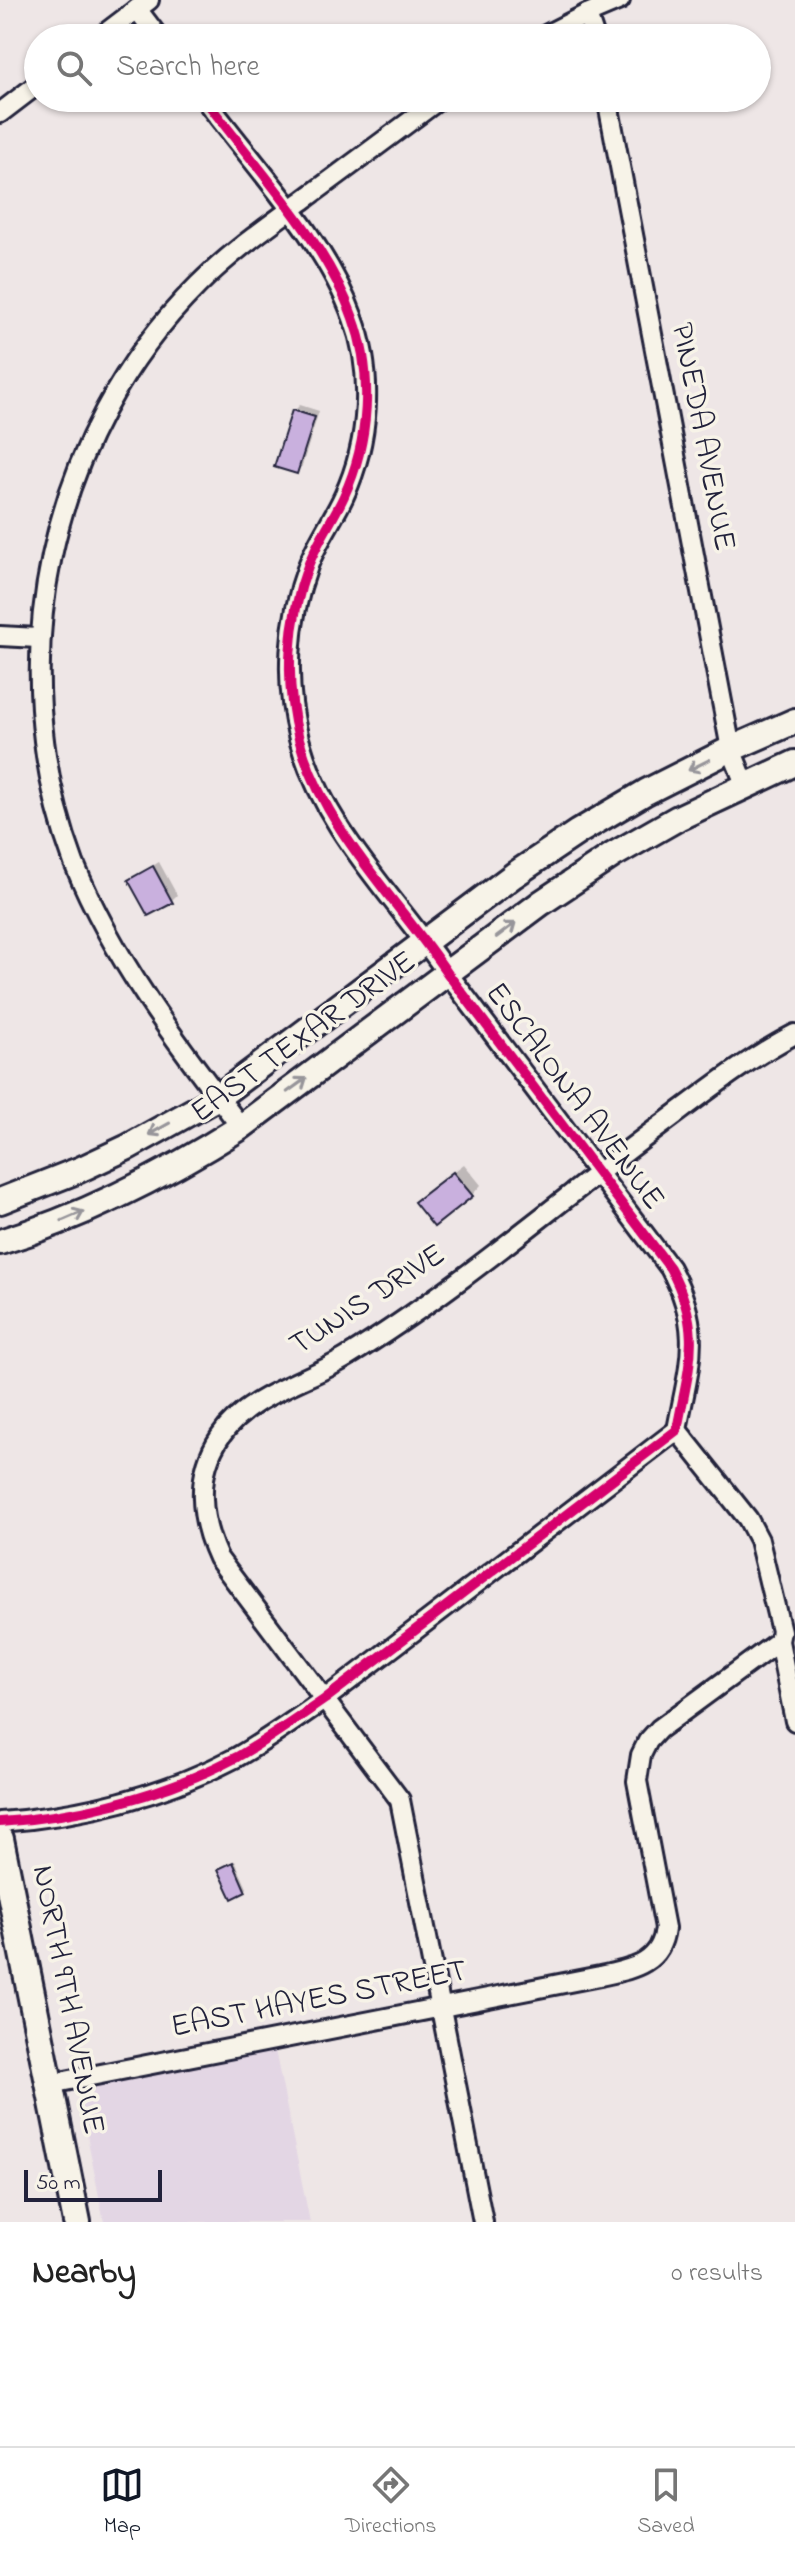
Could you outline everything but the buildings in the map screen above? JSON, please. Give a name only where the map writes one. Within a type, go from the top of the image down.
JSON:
[{"type":"main road","name":"NORTH 9TH AVENUE","points":[[0,1839],[77,2222]]},
{"type":"street","points":[[567,24],[620,0]]},
{"type":"street","points":[[115,24],[134,7],[148,24]]},
{"type":"street","points":[[587,14],[590,24]]},
{"type":"street","points":[[0,113],[24,95]]},
{"type":"street","name":"ESCALONA AVENUE","points":[[215,112],[324,257],[355,321],[363,354],[366,388],[358,457],[342,500],[309,564],[298,597],[292,635],[290,674],[293,711],[310,771],[349,843],[670,1268],[686,1306],[692,1344],[690,1370],[677,1430]]},
{"type":"street","points":[[241,1127],[129,968],[75,864],[59,818],[44,753],[39,711],[38,638],[49,559],[66,496],[85,448],[110,398],[158,329],[231,254],[422,112]]},
{"type":"street","name":"PINEDA AVENUE","points":[[610,112],[731,749],[745,784]]},
{"type":"street","points":[[0,636],[38,638]]},
{"type":"street","name":"EAST TEXAR DRIVE","points":[[0,1201],[128,1147],[218,1097],[514,875],[578,832],[646,792],[795,721]]},
{"type":"street","name":"EAST TEXAR DRIVE","points":[[0,1242],[69,1218],[145,1183],[241,1127],[541,903],[613,855],[745,784],[795,763]]},
{"type":"street","name":"TUNIS DRIVE","points":[[483,2222],[400,1800],[218,1558],[204,1517],[204,1476],[211,1452],[229,1426],[252,1406],[345,1358],[416,1313],[728,1075],[795,1034]]},
{"type":"street","points":[[0,1822],[89,1812],[146,1794],[236,1757],[325,1699],[677,1430],[748,1519],[759,1540],[785,1633],[795,1721]]},
{"type":"street","name":"EAST HAYES STREET","points":[[50,2084],[600,1976],[638,1968],[650,1961],[660,1949],[665,1928],[637,1781],[638,1766],[648,1741],[659,1729],[785,1633]]},
{"type":"shaded area","points":[[275,2050],[310,2222],[104,2222],[78,2089]]},
{"type":"cycle path","points":[[0,1822],[61,1815],[151,1793],[209,1771],[270,1736],[325,1699],[677,1430],[689,1367],[691,1348],[687,1311],[670,1268],[363,862],[343,833],[310,772],[299,739],[291,696],[292,630],[308,566],[344,496],[359,453],[366,408],[364,362],[353,318],[325,260],[287,204],[215,112]]}]
